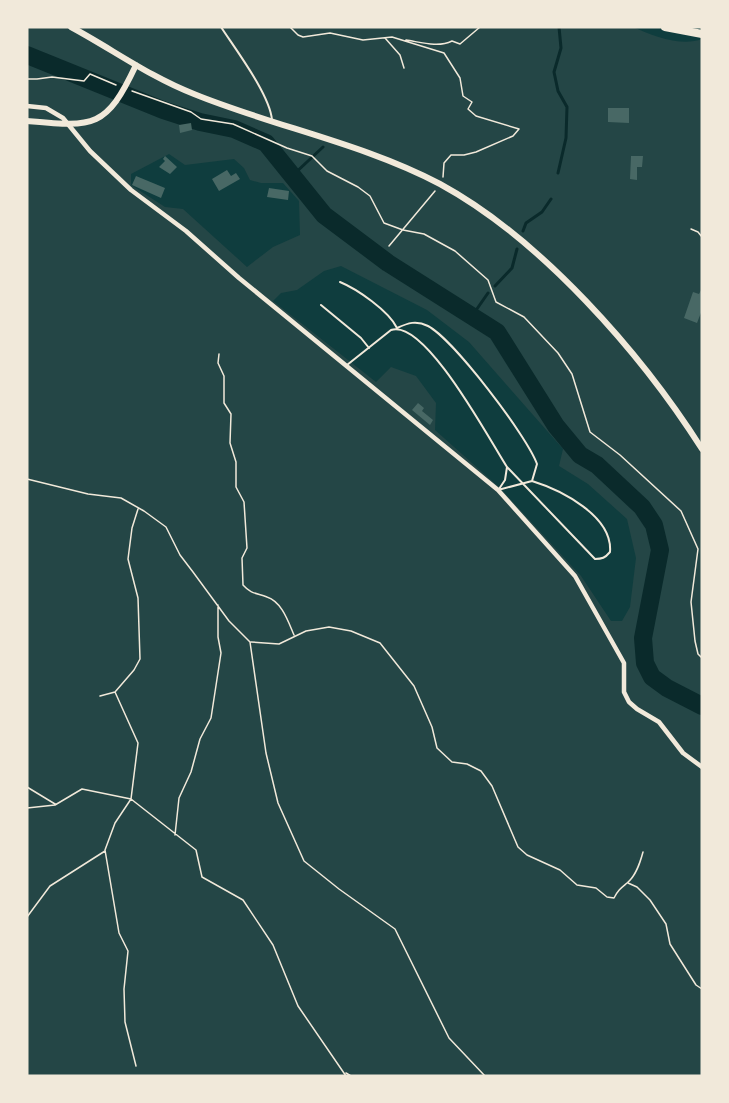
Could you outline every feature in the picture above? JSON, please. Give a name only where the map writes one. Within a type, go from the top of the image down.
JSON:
[{"type":"highway","points":[[665,27],[702,34]]},
{"type":"main road","points":[[71,27],[136,65],[194,94],[382,157],[441,185],[480,209],[525,244],[580,296],[614,333],[663,394],[702,449]]},
{"type":"main road","points":[[27,121],[69,124],[89,122],[107,113],[119,99],[136,65]]},
{"type":"street","points":[[27,106],[54,111],[69,124],[90,151],[131,190],[186,231],[239,278],[498,490],[575,576],[624,663],[624,693],[629,702],[659,722],[683,753],[702,767]]},
{"type":"lane","points":[[221,27],[263,94],[272,120]]},
{"type":"lane","points":[[340,282],[382,309],[392,318],[397,328],[417,337],[440,361],[507,467],[523,484],[595,559],[601,559],[610,552],[609,537],[584,506],[568,495],[532,481],[523,484],[498,490]]},
{"type":"lane","points":[[321,305],[361,338],[369,348]]},
{"type":"lane","points":[[347,365],[391,330],[409,322],[428,326],[450,344],[466,362],[534,455],[537,464],[532,481]]},
{"type":"lane","points":[[498,490],[505,480],[507,467]]},
{"type":"path","points":[[290,27],[303,37],[330,33],[363,40],[392,37],[430,44],[447,44],[452,41],[460,44],[480,27]]},
{"type":"path","points":[[385,38],[400,55],[404,68]]},
{"type":"path","points":[[389,246],[441,185],[444,163],[451,155],[476,152],[497,144],[519,131],[513,126],[476,116],[468,109],[472,102],[463,96],[459,78],[444,53],[428,50],[402,39]]},
{"type":"path","points":[[27,79],[37,80],[52,76],[84,81],[90,74],[120,87]]},
{"type":"path","points":[[129,90],[191,112],[201,119],[233,124],[287,148],[314,157],[327,171],[370,196],[384,223],[424,234],[455,251],[488,280],[496,302],[524,317],[558,353],[572,374],[590,432],[620,455],[681,511],[698,549],[691,602],[696,647],[702,658]]},
{"type":"path","points":[[691,229],[702,237]]},
{"type":"path","points":[[219,354],[218,363],[224,376],[224,403],[231,414],[230,443],[236,462],[236,487],[244,502],[247,548],[242,558],[243,585],[250,593],[269,597],[281,607],[294,635]]},
{"type":"path","points":[[27,479],[88,494],[122,498],[166,527],[180,555],[229,621],[250,642],[266,753],[278,803],[304,861],[394,929],[449,1038],[485,1076]]},
{"type":"path","points":[[100,696],[115,692],[134,670],[140,659],[138,598],[128,559],[132,528],[138,508]]},
{"type":"path","points":[[175,835],[179,798],[191,772],[200,739],[211,718],[221,654],[218,637],[218,604]]},
{"type":"path","points":[[250,642],[279,644],[294,635],[320,627],[329,627],[351,631],[380,643],[414,686],[426,711],[437,748],[452,762],[467,764],[482,771],[492,786],[518,847],[527,855],[560,870],[577,885],[596,888],[607,897],[614,898],[620,886],[627,883],[639,867],[643,852]]},
{"type":"path","points":[[115,692],[138,743],[131,799],[115,823],[105,850],[118,933],[128,951],[124,990],[125,1022],[136,1066]]},
{"type":"path","points":[[27,787],[56,805]]},
{"type":"path","points":[[27,808],[56,805],[82,789],[131,799],[196,850],[202,877],[243,900],[273,945],[298,1006],[346,1074],[351,1076]]},
{"type":"path","points":[[27,917],[50,886],[105,850]]},
{"type":"path","points":[[627,883],[637,887],[651,900],[666,924],[670,944],[696,985],[702,989]]},
{"type":"shaded area","points":[[27,27],[633,27],[658,37],[677,41],[702,39],[702,1076],[27,1076]],"holes":[[[169,154],[185,165],[234,159],[244,168],[250,180],[261,183],[283,183],[299,201],[300,235],[273,247],[247,267],[183,209],[165,207],[131,185],[131,174]],[[341,266],[427,310],[469,342],[563,449],[559,466],[588,484],[627,519],[636,558],[630,607],[622,621],[611,621],[581,576],[500,488],[435,430],[436,403],[416,376],[391,367],[376,382],[273,301],[281,293],[297,290],[324,271]]]},
{"type":"building","points":[[608,108],[629,108],[629,123],[608,122]]},
{"type":"building","points":[[191,123],[192,130],[180,133],[179,125]]},
{"type":"building","points":[[165,156],[177,167],[170,174],[159,167],[165,161],[163,159]]},
{"type":"building","points":[[631,156],[643,156],[642,167],[637,167],[637,180],[630,179]]},
{"type":"building","points":[[227,170],[231,176],[236,173],[240,179],[219,191],[212,179]]},
{"type":"building","points":[[136,176],[165,188],[161,198],[132,185]]},
{"type":"building","points":[[269,188],[289,191],[288,200],[267,197]]},
{"type":"building","points":[[702,288],[702,310],[697,323],[684,318],[693,292],[699,294]]},
{"type":"building","points":[[418,403],[424,408],[422,411],[433,420],[430,425],[412,410]]},
{"type":"waterway","points":[[558,173],[566,138],[567,107],[558,91],[554,72],[561,48],[559,27]]},
{"type":"waterway","points":[[27,55],[163,110],[200,122],[234,129],[266,143],[324,215],[388,263],[497,332],[556,426],[580,455],[597,465],[642,507],[654,525],[660,550],[643,638],[645,663],[652,677],[667,688],[702,706]]},
{"type":"waterway","points":[[292,176],[323,147]]},
{"type":"waterway","points":[[523,231],[526,223],[542,212],[551,199]]},
{"type":"waterway","points":[[495,286],[512,268],[517,249]]},
{"type":"waterway","points":[[472,316],[488,293]]}]
